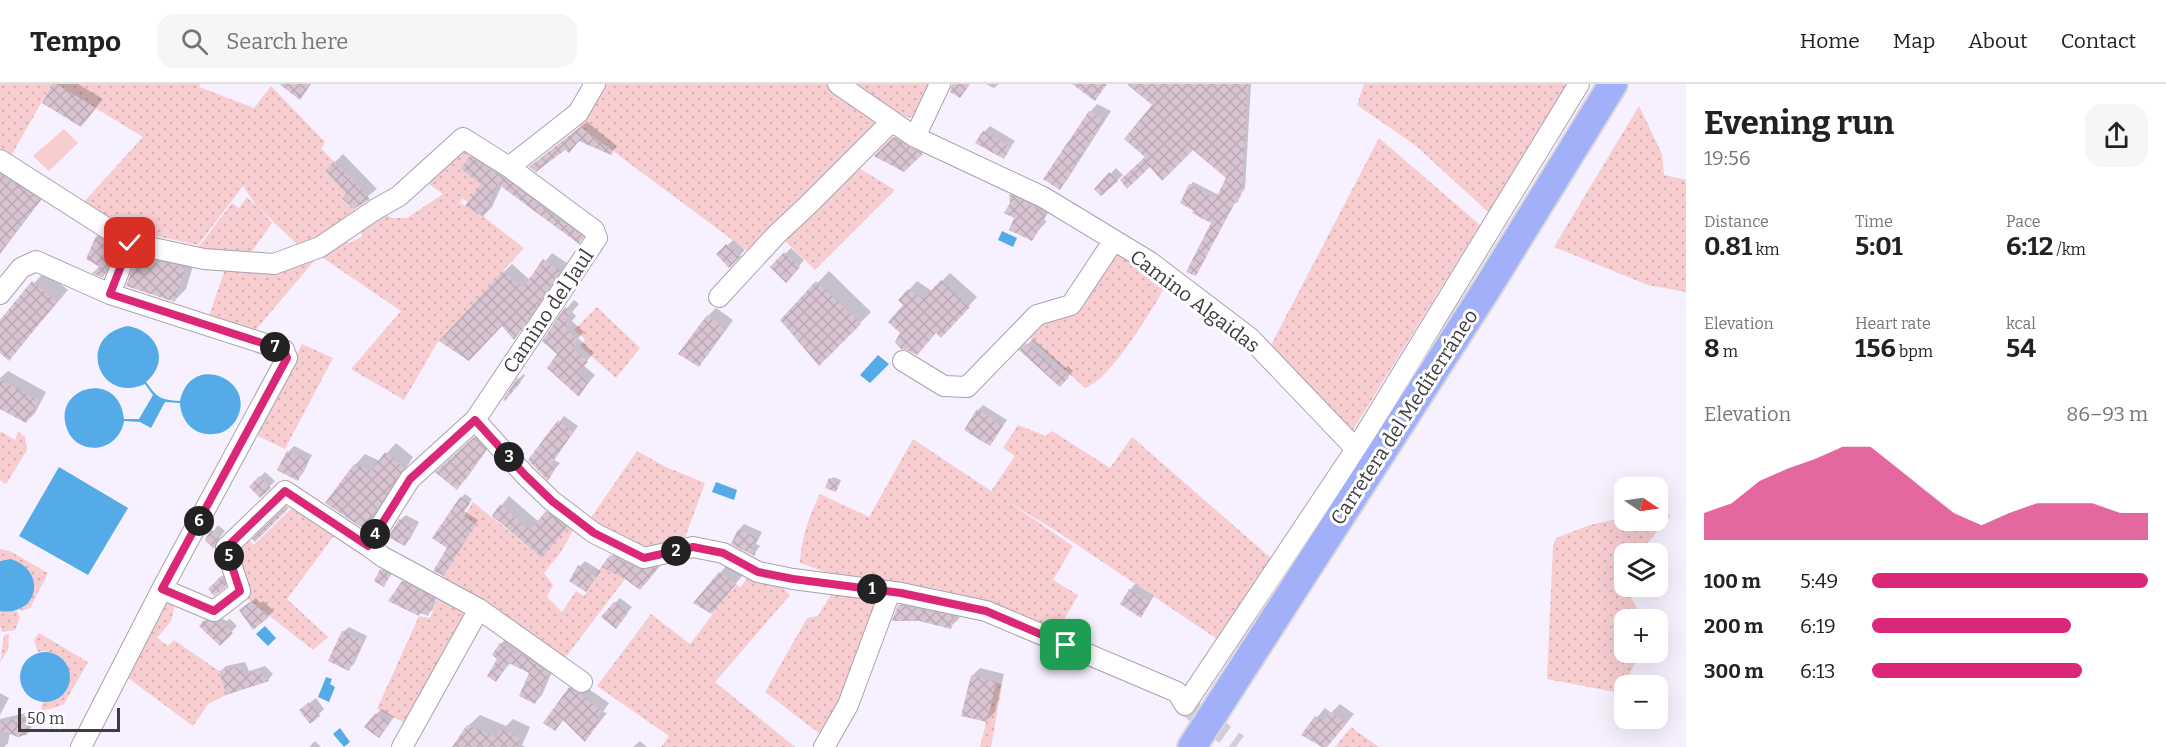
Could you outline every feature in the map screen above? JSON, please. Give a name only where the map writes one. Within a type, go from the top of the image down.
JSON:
[{"type":"highway","name":"Carretera del Mediterráneo","points":[[1192,747],[1486,290],[1613,84]]},
{"type":"street","points":[[509,167],[578,113],[595,84]]},
{"type":"street","name":"Camino Algaidas","points":[[838,84],[915,137],[1043,197],[1150,262],[1250,338],[1356,449]]},
{"type":"street","points":[[915,137],[940,84]]},
{"type":"street","points":[[475,420],[552,501],[594,533],[644,558],[693,547],[723,553],[758,572],[890,592],[986,611],[1178,693],[1185,705],[1356,449],[1579,84]]},
{"type":"street","points":[[719,297],[777,234],[892,121]]},
{"type":"street","name":"Camino del Jaul","points":[[130,243],[204,259],[274,264],[320,247],[399,196],[463,138],[509,167],[594,230],[597,238],[475,420],[410,479],[368,546]]},
{"type":"street","points":[[0,160],[130,243],[110,294]]},
{"type":"street","points":[[903,361],[944,386],[967,387],[1037,315],[1071,305],[1114,240]]},
{"type":"street","points":[[0,294],[21,268],[36,261],[110,294],[284,350],[287,358],[162,589],[81,747]]},
{"type":"street","points":[[162,589],[214,611],[240,591],[226,548],[285,491],[383,557],[479,609],[582,682]]},
{"type":"street","points":[[824,747],[848,705],[890,592]]},
{"type":"street","points":[[402,747],[479,609]]},
{"type":"shaded area","points":[[0,84],[52,84],[12,154],[0,148]]},
{"type":"shaded area","points":[[56,84],[200,84],[199,87],[254,108],[271,86],[325,142],[321,149],[334,161],[325,170],[346,194],[342,200],[359,213],[301,248],[260,209],[272,223],[250,254],[197,249],[232,203],[239,208],[247,197],[257,207],[243,186],[198,245],[127,230],[83,203],[143,137]]},
{"type":"shaded area","points":[[601,84],[829,84],[883,125],[750,253],[578,125]]},
{"type":"shaded area","points":[[854,84],[935,84],[917,118],[892,111]]},
{"type":"shaded area","points":[[1364,84],[1564,84],[1569,87],[1489,213],[1415,145],[1357,105]]},
{"type":"shaded area","points":[[1639,106],[1662,154],[1664,175],[1686,180],[1686,292],[1648,285],[1554,247]]},
{"type":"shaded area","points":[[64,129],[78,143],[49,171],[33,156]]},
{"type":"shaded area","points":[[1379,138],[1480,225],[1351,433],[1271,345]]},
{"type":"shaded area","points":[[473,150],[461,169],[494,193],[489,207],[472,197],[468,202],[462,198],[460,203],[484,217],[524,248],[437,343],[404,400],[351,369],[401,311],[323,258],[323,253],[342,240],[350,243],[361,237],[363,227],[383,214],[393,218],[407,218],[443,194],[429,184],[459,151]]},
{"type":"shaded area","points":[[857,167],[895,190],[815,270],[784,240]]},
{"type":"shaded area","points":[[1115,252],[1167,283],[1142,325],[1118,358],[1095,383],[1085,388],[1024,333],[1046,316]]},
{"type":"shaded area","points":[[320,254],[252,334],[209,316],[226,266]]},
{"type":"shaded area","points":[[597,307],[640,348],[616,378],[580,346],[585,339],[574,330]]},
{"type":"shaded area","points":[[302,344],[333,358],[285,449],[256,435]]},
{"type":"shaded area","points":[[1018,425],[1046,436],[1052,431],[1110,468],[1132,437],[1272,559],[1217,639],[1061,534],[1007,501],[1073,546],[1053,580],[1078,595],[1056,634],[978,602],[937,589],[837,576],[800,563],[806,527],[820,494],[869,517],[913,439],[991,491],[1015,456],[1003,448]]},
{"type":"shaded area","points":[[0,431],[15,440],[18,431],[25,437],[27,450],[6,484],[0,480]]},
{"type":"shaded area","points":[[637,451],[666,467],[705,483],[684,540],[637,549],[588,522]]},
{"type":"shaded area","points":[[473,502],[542,558],[569,524],[575,527],[561,552],[544,573],[553,585],[547,597],[562,612],[576,591],[584,596],[601,567],[625,579],[562,662],[447,585],[443,578],[475,524],[464,517]]},
{"type":"shaded area","points":[[297,503],[336,533],[287,599],[328,637],[313,650],[244,596],[232,549],[243,536],[254,545]]},
{"type":"shaded area","points":[[1614,519],[1614,531],[1658,531],[1647,543],[1614,543],[1614,597],[1632,597],[1638,609],[1614,609],[1614,663],[1635,663],[1629,675],[1614,675],[1614,692],[1547,679],[1553,546],[1556,538],[1590,525]]},
{"type":"shaded area","points":[[0,549],[10,551],[48,573],[30,608],[21,611],[20,609],[24,607],[2,560],[0,561]]},
{"type":"shaded area","points":[[748,577],[784,584],[784,589],[790,595],[715,682],[795,747],[661,747],[669,736],[597,686],[651,614],[690,644],[736,584],[740,588]]},
{"type":"shaded area","points":[[834,589],[884,594],[824,737],[765,692],[807,618],[818,616]]},
{"type":"shaded area","points":[[438,597],[458,607],[466,618],[407,724],[377,709],[419,616],[430,618]]},
{"type":"shaded area","points":[[164,601],[172,601],[175,604],[171,621],[157,638],[168,646],[174,640],[219,671],[226,695],[208,704],[193,726],[124,675]]},
{"type":"shaded area","points":[[0,611],[17,611],[20,618],[15,630],[2,632]]},
{"type":"shaded area","points":[[39,633],[88,662],[64,704],[43,710],[41,707],[43,702],[47,702],[46,651],[38,652],[34,640]]},
{"type":"shaded area","points":[[9,634],[8,650],[0,663],[4,635]]},
{"type":"shaded area","points":[[996,682],[1002,685],[991,747],[980,747]]},
{"type":"shaded area","points":[[1351,727],[1379,747],[1335,747]]},
{"type":"water","points":[[1002,231],[1017,238],[1013,247],[998,240]]},
{"type":"water","points":[[128,326],[147,334],[157,348],[158,365],[154,374],[146,382],[160,397],[180,401],[187,386],[197,377],[209,374],[231,383],[238,393],[241,406],[232,426],[217,434],[200,433],[186,421],[180,403],[165,402],[151,428],[140,422],[124,421],[116,438],[106,445],[94,448],[80,445],[75,441],[67,429],[65,414],[68,403],[77,394],[88,389],[100,389],[111,393],[119,403],[124,419],[139,419],[153,395],[145,384],[129,388],[115,385],[105,378],[99,367],[98,354],[102,342],[112,332]]},
{"type":"water","points":[[878,355],[889,364],[870,383],[860,375]]},
{"type":"water","points":[[59,467],[128,508],[88,575],[19,536]]},
{"type":"water","points":[[716,482],[737,490],[734,500],[712,492]]},
{"type":"water","points":[[11,559],[23,565],[30,573],[34,582],[34,592],[23,607],[13,611],[0,611],[0,561]]},
{"type":"water","points":[[265,626],[276,638],[268,646],[256,634]]},
{"type":"water","points":[[50,652],[63,659],[69,667],[69,687],[63,695],[55,701],[40,702],[27,695],[21,687],[20,672],[27,659],[35,653]]},
{"type":"water","points":[[326,677],[332,679],[330,684],[335,687],[329,702],[318,697]]},
{"type":"water","points":[[340,728],[350,742],[344,747],[333,734]]},
{"type":"building","points":[[52,84],[56,84],[96,108],[81,127],[42,103]]},
{"type":"building","points":[[279,84],[311,84],[300,100]]},
{"type":"building","points":[[952,84],[970,84],[960,98],[950,92]]},
{"type":"building","points":[[1072,84],[1107,84],[1095,101]]},
{"type":"building","points":[[1127,84],[1248,84],[1242,193],[1196,276],[1186,272],[1211,223],[1192,213],[1194,211],[1180,203],[1189,184],[1216,198],[1226,178],[1193,150],[1162,181],[1150,167],[1127,189],[1120,180],[1145,157],[1124,139],[1152,105]]},
{"type":"building","points":[[1089,111],[1104,119],[1060,190],[1043,179]]},
{"type":"building","points":[[580,127],[613,152],[611,155],[579,141],[569,153],[565,150],[536,172],[529,167]]},
{"type":"building","points":[[983,131],[1011,147],[1004,159],[975,143]]},
{"type":"building","points":[[893,137],[923,154],[904,172],[874,156]]},
{"type":"building","points":[[469,156],[502,177],[583,237],[579,244],[498,184],[484,217],[465,206],[481,184],[461,169]]},
{"type":"building","points":[[334,161],[370,199],[354,209],[342,199],[346,194],[325,170]]},
{"type":"building","points":[[1109,172],[1118,181],[1101,196],[1094,189]]},
{"type":"building","points":[[0,174],[41,200],[0,253]]},
{"type":"building","points":[[1009,194],[1046,213],[1032,241],[1009,230],[1014,218],[1004,213],[1010,203]]},
{"type":"building","points":[[96,236],[115,248],[103,278],[92,273],[100,267],[86,259]]},
{"type":"building","points":[[726,244],[741,256],[729,268],[716,254]]},
{"type":"building","points":[[784,252],[800,267],[786,283],[770,267]]},
{"type":"building","points":[[137,257],[185,267],[175,302],[126,286]]},
{"type":"building","points":[[543,259],[560,271],[514,340],[502,326],[469,361],[439,341],[503,271],[523,288]]},
{"type":"building","points":[[941,280],[970,307],[941,338],[936,333],[917,355],[901,349],[895,342],[900,333],[888,322],[903,305],[898,300],[908,289],[923,299]]},
{"type":"building","points":[[32,281],[57,302],[9,361],[0,353],[0,320]]},
{"type":"building","points":[[816,281],[861,324],[819,366],[780,320]]},
{"type":"building","points":[[565,307],[572,312],[565,321],[569,325],[565,329],[578,340],[572,347],[588,362],[577,373],[588,383],[579,397],[547,368],[557,354],[542,341]]},
{"type":"building","points":[[707,315],[725,329],[699,367],[678,354]]},
{"type":"building","points":[[1026,343],[1060,373],[1062,370],[1069,377],[1060,387],[1019,350]]},
{"type":"building","points":[[517,378],[521,382],[505,401],[503,400]]},
{"type":"building","points":[[0,379],[39,401],[26,423],[0,409]]},
{"type":"building","points":[[977,409],[1003,426],[990,446],[964,430]]},
{"type":"building","points":[[558,420],[573,432],[550,466],[555,469],[548,481],[528,460]]},
{"type":"building","points":[[474,437],[486,450],[457,490],[435,472]]},
{"type":"building","points":[[287,451],[308,460],[298,481],[277,470]]},
{"type":"building","points":[[385,452],[404,468],[364,529],[325,503],[354,464],[371,471]]},
{"type":"building","points":[[259,476],[271,488],[260,498],[249,487]]},
{"type":"building","points":[[829,478],[840,483],[836,492],[825,488]]},
{"type":"building","points":[[460,497],[470,503],[462,515],[475,524],[444,576],[433,571],[447,548],[432,538]]},
{"type":"building","points":[[500,504],[530,530],[546,511],[567,527],[542,558],[492,516]]},
{"type":"building","points":[[286,506],[289,508],[255,542],[252,539]]},
{"type":"building","points":[[399,519],[415,527],[405,546],[388,537]]},
{"type":"building","points":[[211,529],[220,537],[214,549],[205,540]]},
{"type":"building","points":[[738,529],[757,538],[752,550],[756,552],[754,556],[731,544]]},
{"type":"building","points":[[610,555],[639,569],[659,567],[640,590],[625,579],[601,567]]},
{"type":"building","points":[[578,565],[596,577],[586,592],[569,581]]},
{"type":"building","points":[[380,569],[390,575],[384,587],[374,581]]},
{"type":"building","points":[[719,572],[736,584],[712,614],[693,603]]},
{"type":"building","points":[[222,575],[226,587],[214,596],[208,589]]},
{"type":"building","points":[[402,581],[434,598],[428,616],[420,613],[419,616],[388,601]]},
{"type":"building","points":[[1129,589],[1150,602],[1141,618],[1120,604]]},
{"type":"building","points":[[250,602],[269,617],[253,630],[239,610]]},
{"type":"building","points":[[614,602],[628,613],[616,629],[601,617]]},
{"type":"building","points":[[898,605],[954,616],[951,629],[919,621],[892,621]]},
{"type":"building","points":[[204,620],[220,626],[224,624],[233,633],[220,646],[199,626]]},
{"type":"building","points":[[342,631],[363,641],[349,671],[328,661]]},
{"type":"building","points":[[500,643],[516,653],[517,651],[549,673],[535,704],[519,696],[529,673],[509,663],[496,682],[487,676],[497,659],[492,655]]},
{"type":"building","points":[[240,666],[244,676],[259,670],[269,681],[226,695],[219,671]]},
{"type":"building","points":[[971,675],[996,682],[987,722],[961,716]]},
{"type":"building","points":[[569,687],[602,711],[597,719],[600,721],[585,742],[563,720],[555,731],[543,723]]},
{"type":"building","points":[[309,702],[320,716],[310,724],[299,710]]},
{"type":"building","points":[[1330,712],[1347,723],[1327,747],[1322,747],[1301,735],[1315,716],[1323,721]]},
{"type":"building","points":[[375,713],[390,723],[379,738],[364,727]]},
{"type":"building","points":[[24,718],[29,724],[29,732],[26,735],[18,737],[0,730],[0,722]]},
{"type":"building","points":[[467,725],[497,738],[500,729],[520,738],[517,747],[452,747]]},
{"type":"tunnel","points":[[1185,705],[1238,744]]},
{"type":"route","points":[[130,243],[110,294],[284,350],[287,358],[162,589],[214,611],[240,591],[226,548],[285,491],[368,546],[410,479],[475,420],[552,501],[594,533],[644,558],[693,547],[723,553],[758,572],[793,579],[901,593],[986,611],[1066,645]]}]
